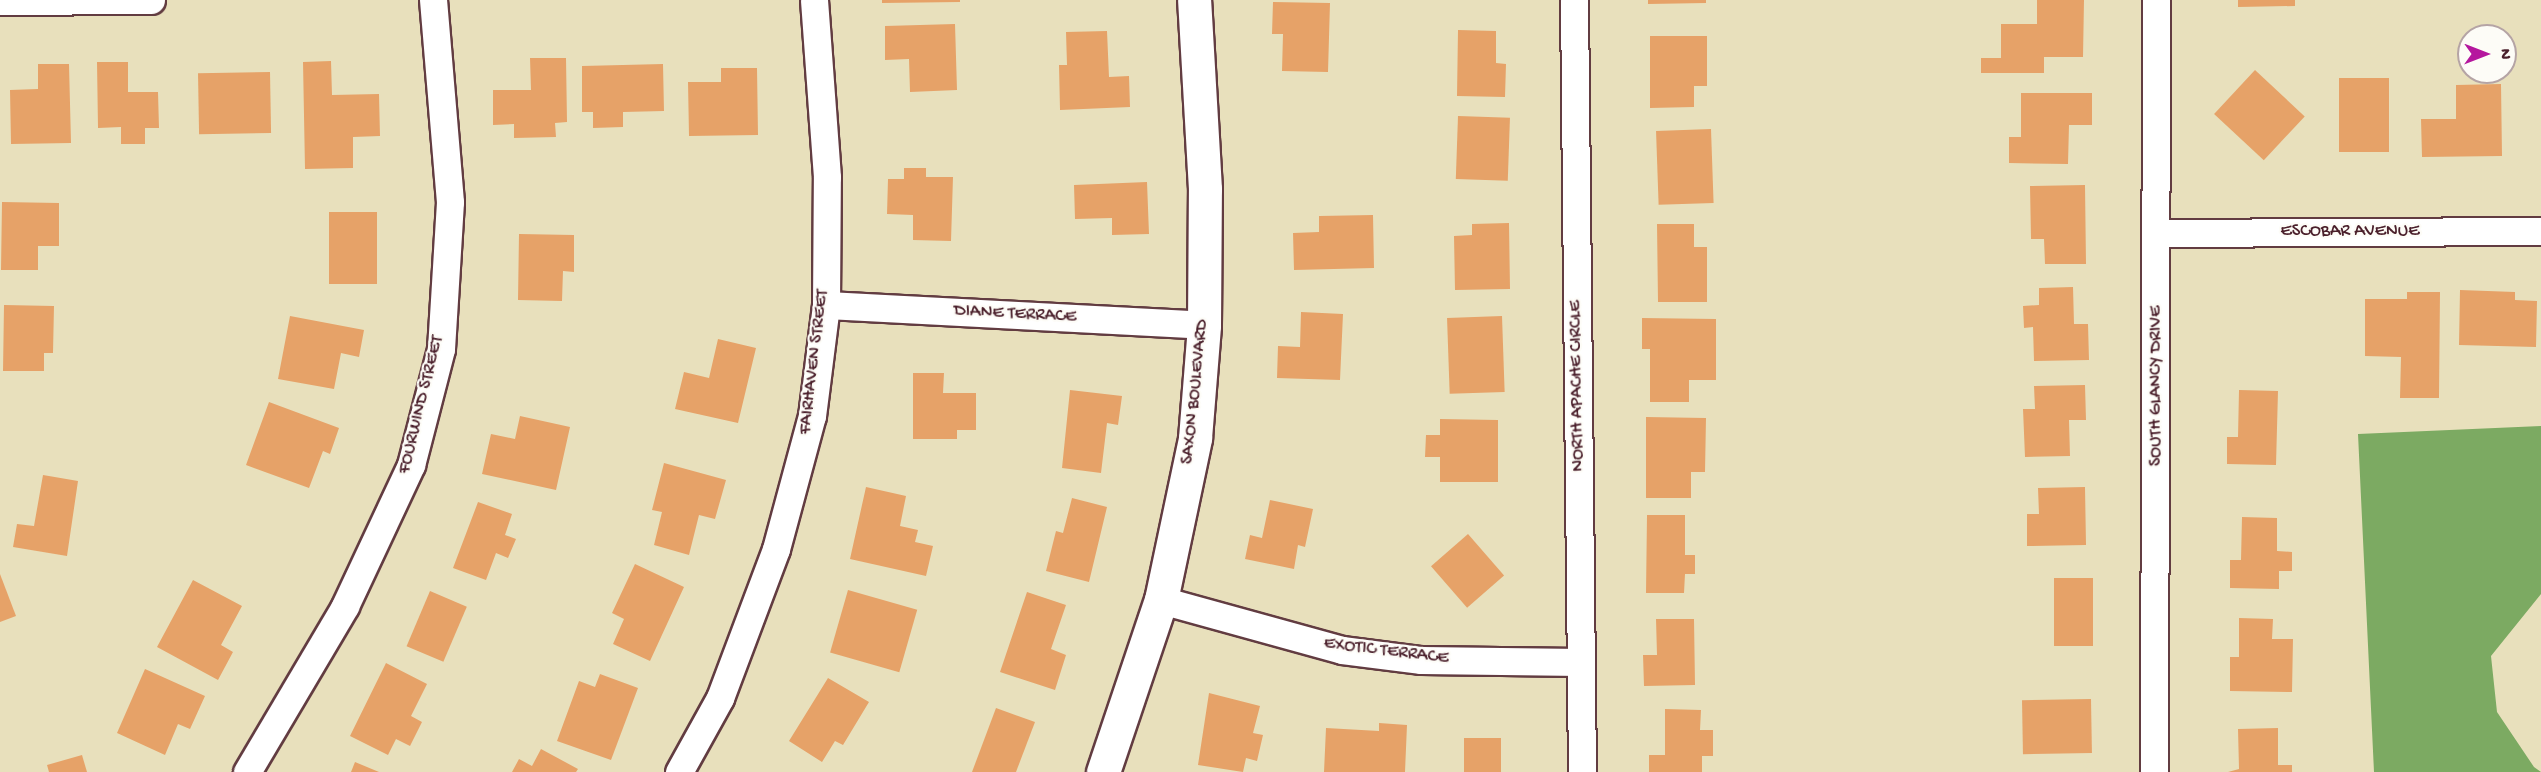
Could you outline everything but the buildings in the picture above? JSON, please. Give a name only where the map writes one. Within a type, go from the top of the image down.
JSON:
[{"type":"main road","name":"SAXON BOULEVARD","points":[[1103,772],[1161,600],[1195,438],[1204,325],[1205,189],[1194,0]]},
{"type":"street","points":[[0,1],[151,0]]},
{"type":"street","name":"FOURWIND STREET","points":[[247,772],[345,606],[411,465],[441,349],[450,202],[433,0]]},
{"type":"street","name":"FAIRHAVEN STREET","points":[[679,772],[720,698],[776,549],[812,416],[826,305],[827,177],[813,0]]},
{"type":"street","name":"NORTH APACHE CIRCLE","points":[[1574,0],[1582,772]]},
{"type":"street","name":"SOUTH GLANCY DRIVE","points":[[2154,772],[2158,233],[2156,0]]},
{"type":"street","name":"ESCOBAR AVENUE","points":[[2158,233],[2541,231]]},
{"type":"street","name":"DIANE TERRACE","points":[[826,305],[1204,325]]},
{"type":"street","name":"EXOTIC TERRACE","points":[[1161,600],[1342,650],[1421,660],[1581,662]]},
{"type":"green space","points":[[2541,426],[2541,594],[2491,656],[2497,712],[2534,767],[2541,772],[2374,772],[2358,434]]}]
